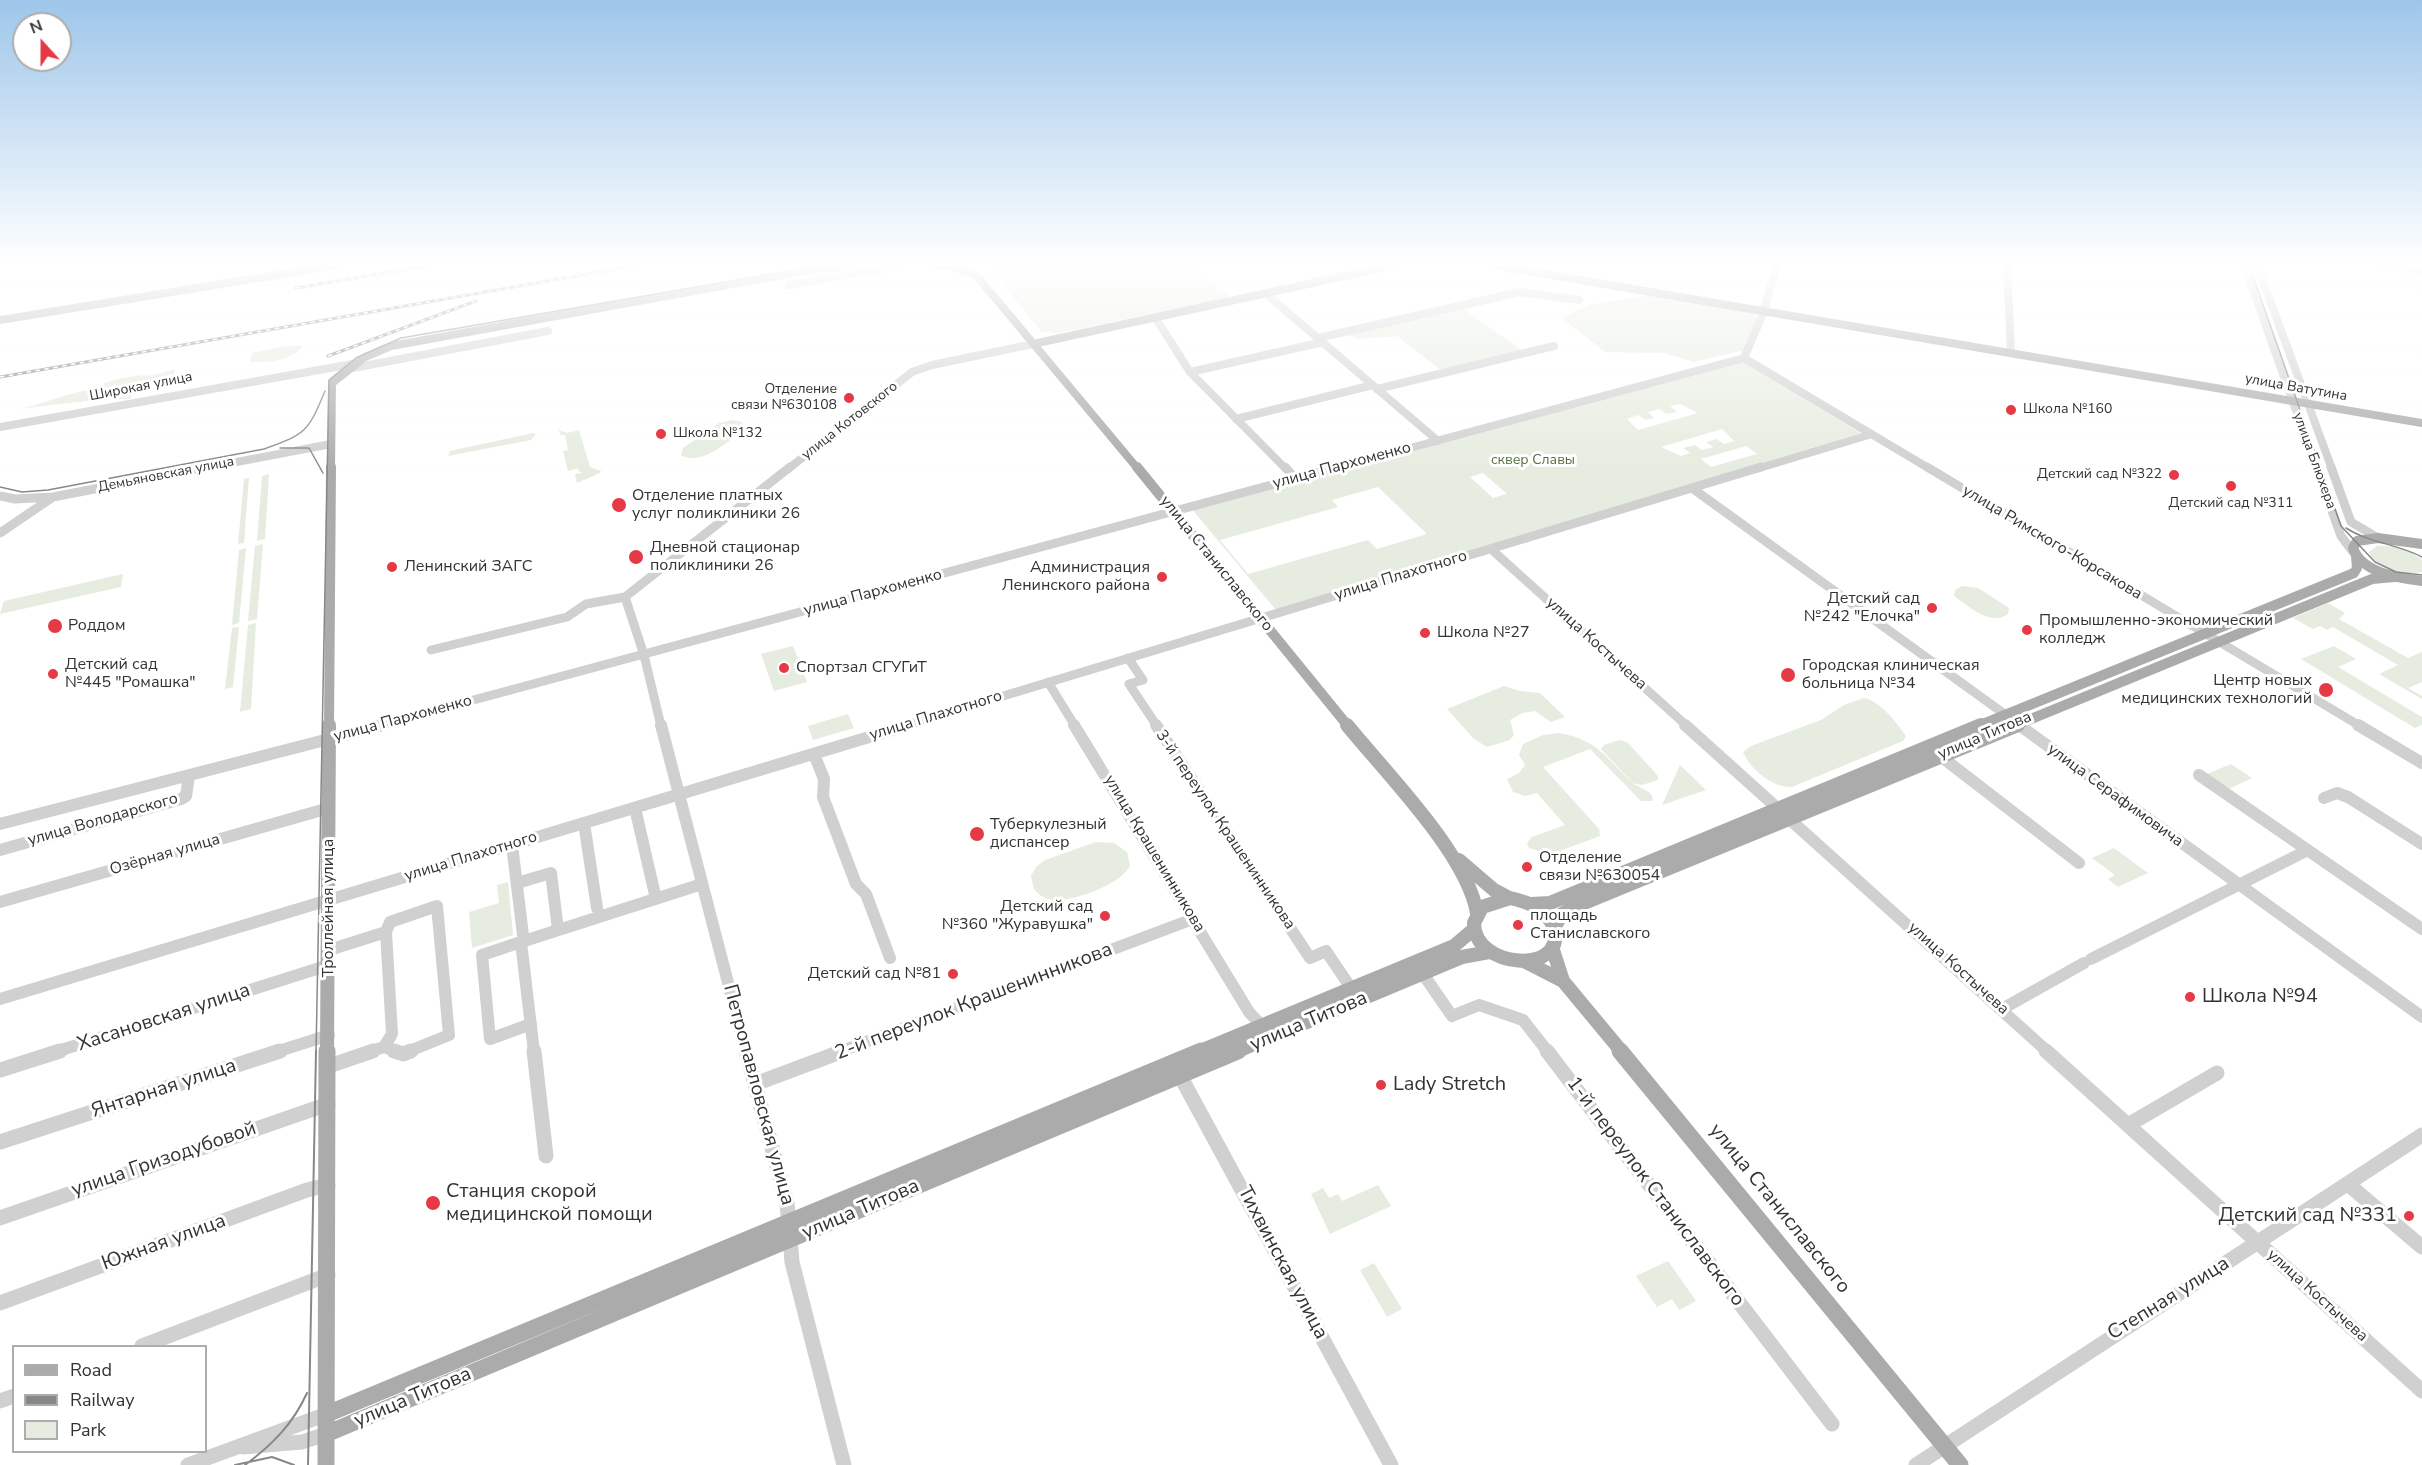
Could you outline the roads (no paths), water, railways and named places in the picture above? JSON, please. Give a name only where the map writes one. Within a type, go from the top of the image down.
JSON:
[{"type":"main road","name":"Широкая улица","points":[[354,366],[373,352],[400,344],[459,333]]},
{"type":"main road","name":"Широкая улица","points":[[354,366],[374,355],[401,346],[471,333]]},
{"type":"main road","name":"улица Станиславского","points":[[1024,333],[1173,511],[1453,855]]},
{"type":"main road","name":"улица Котовского","points":[[1033,344],[1081,333]]},
{"type":"main road","name":"улица Ватутина","points":[[1898,333],[2422,423]]},
{"type":"main road","name":"Троллейная улица","points":[[326,1465],[332,383],[354,366]]},
{"type":"main road","points":[[2422,544],[2378,538],[2357,541],[2355,554],[2375,569],[2395,576],[2422,581]]},
{"type":"main road","points":[[2397,542],[2422,552]]},
{"type":"main road","name":"улица Титова","points":[[1574,900],[1777,808],[2354,573],[2357,568],[2355,554]]},
{"type":"main road","name":"улица Титова","points":[[1574,900],[1789,818],[2372,579],[2395,576]]},
{"type":"main road","points":[[1453,855],[1494,890],[1510,898],[1531,904],[1544,913],[1554,928]]},
{"type":"main road","points":[[1453,855],[1474,896],[1477,913],[1474,929],[1489,952],[1512,961],[1526,962],[1542,957],[1552,947]]},
{"type":"main road","points":[[1477,913],[1490,902],[1510,898]]},
{"type":"main road","points":[[1531,904],[1574,900]]},
{"type":"main road","points":[[1563,981],[1552,947],[1554,928],[1574,900]]},
{"type":"main road","name":"улица Титова","points":[[326,1434],[787,1241],[1176,1069],[1261,1025],[1454,946],[1474,929]]},
{"type":"main road","name":"улица Титова","points":[[327,1414],[791,1220],[1462,957],[1489,952]]},
{"type":"main road","points":[[1526,962],[1563,981]]},
{"type":"main road","name":"улица Станиславского","points":[[1563,981],[1960,1465]]},
{"type":"street","points":[[354,366],[535,333]]},
{"type":"street","points":[[1169,333],[1178,358],[1190,372],[1295,478]]},
{"type":"street","points":[[1313,333],[1438,441]]},
{"type":"street","points":[[1190,372],[1349,333]]},
{"type":"street","points":[[1744,358],[1754,333]]},
{"type":"street","points":[[2010,333],[2011,352]]},
{"type":"street","name":"улица Блюхера","points":[[2268,333],[2341,536],[2355,554]]},
{"type":"street","name":"улица Блюхера","points":[[2282,333],[2351,522],[2378,538]]},
{"type":"street","name":"улица Котовского","points":[[625,597],[912,372],[932,365],[1033,344]]},
{"type":"street","points":[[1236,418],[1554,346]]},
{"type":"street","name":"улица Римского-Корсакова","points":[[1744,358],[2422,763]]},
{"type":"street","name":"улица Пархоменко","points":[[0,825],[644,655],[1744,358]]},
{"type":"street","name":"Широкая улица","points":[[0,427],[354,366]]},
{"type":"street","name":"улица Плахотного","points":[[0,999],[1872,434]]},
{"type":"street","name":"Демьяновская улица","points":[[0,496],[15,499],[53,497],[331,444]]},
{"type":"street","name":"улица Серафимовича","points":[[1692,488],[2238,886],[2422,1017]]},
{"type":"street","points":[[0,533],[53,497]]},
{"type":"street","name":"улица Костычева","points":[[1491,549],[2002,1009],[2422,1392]]},
{"type":"street","points":[[432,650],[481,640],[567,617],[586,604],[625,597],[644,655],[678,795]]},
{"type":"street","name":"3-й переулок Крашенинникова","points":[[1128,658],[1143,680],[1129,684],[1310,958],[1326,951],[1351,988]]},
{"type":"street","name":"улица Крашенинникова","points":[[1048,682],[1249,1012],[1261,1025]]},
{"type":"street","points":[[814,754],[824,779],[823,797],[856,884],[866,894],[890,958]]},
{"type":"street","points":[[1939,755],[2079,862]]},
{"type":"street","name":"улица Володарского","points":[[0,850],[182,800],[186,796],[189,776]]},
{"type":"street","points":[[2199,776],[2422,929]]},
{"type":"street","points":[[2324,798],[2333,793],[2348,796],[2422,844]]},
{"type":"street","name":"Петропавловская улица","points":[[678,795],[791,1220],[787,1241],[844,1465]]},
{"type":"street","name":"Озёрная улица","points":[[0,902],[330,808]]},
{"type":"street","points":[[635,808],[656,899]]},
{"type":"street","points":[[584,823],[597,908]]},
{"type":"street","points":[[512,845],[546,1156]]},
{"type":"street","points":[[2002,1009],[2087,961],[2308,850]]},
{"type":"street","points":[[517,883],[550,873],[558,930]]},
{"type":"street","points":[[531,1024],[490,1039],[482,955],[522,939],[558,930],[702,884]]},
{"type":"street","name":"Хасановская улица","points":[[0,1070],[329,958],[386,932],[390,922],[437,906],[449,1035],[402,1054],[384,1047]]},
{"type":"street","name":"2-й переулок Крашенинникова","points":[[755,1084],[1193,919]]},
{"type":"street","points":[[329,1066],[384,1047],[392,1034],[386,932]]},
{"type":"street","name":"1-й переулок Станиславского","points":[[1422,974],[1452,1016],[1479,1005],[1523,1020],[1832,1424]]},
{"type":"street","name":"Янтарная улица","points":[[0,1142],[329,1035]]},
{"type":"street","name":"Тихвинская улица","points":[[1176,1069],[1391,1465]]},
{"type":"street","points":[[2128,1125],[2217,1073]]},
{"type":"street","name":"улица Гризодубовой","points":[[0,1218],[328,1104]]},
{"type":"street","name":"Степная улица","points":[[1916,1465],[2112,1335],[2349,1185],[2422,1135]]},
{"type":"street","name":"Южная улица","points":[[0,1303],[307,1190],[328,1185]]},
{"type":"street","points":[[2349,1185],[2422,1246]]},
{"type":"street","points":[[147,1345],[328,1275]]},
{"type":"street","name":"улица Титова","points":[[188,1465],[327,1414]]},
{"type":"street","name":"улица Титова","points":[[228,1449],[302,1442],[326,1434]]},
{"type":"tram line","points":[[316,1052],[329,380],[356,358],[401,338],[428,333]]},
{"type":"tram line","points":[[2273,333],[2341,526],[2375,562],[2396,572],[2422,575]]},
{"type":"tram line","points":[[0,487],[22,492],[48,490],[264,449],[304,430],[325,391]]},
{"type":"tram line","points":[[280,448],[309,448],[323,473]]},
{"type":"tram line","points":[[2346,528],[2364,537],[2422,557]]},
{"type":"tram line","points":[[308,1465],[316,1051]]},
{"type":"tram line","points":[[249,1462],[281,1433],[295,1415],[307,1393]]},
{"type":"tram line","points":[[249,1462],[272,1457],[294,1465]]},
{"type":"tram line","points":[[235,1465],[249,1462]]},
{"type":"tram line","points":[[245,1465],[249,1462]]},
{"type":"railway","points":[[0,377],[249,333]]},
{"type":"railway","points":[[328,356],[389,333]]},
{"type":"place","name":"Отделение связи №630108","points":[[849,398]]},
{"type":"place","name":"Школа №160","points":[[2011,410]]},
{"type":"place","name":"Школа №132","points":[[661,434]]},
{"type":"place","name":"Детский сад №322","points":[[2174,475]]},
{"type":"place","name":"Детский сад №311","points":[[2231,486]]},
{"type":"place","name":"Отделение платных услуг поликлиники 26","points":[[619,505]]},
{"type":"place","name":"Дневной стационар поликлиники 26","points":[[636,557]]},
{"type":"place","name":"Ленинский ЗАГС","points":[[392,567]]},
{"type":"place","name":"Администрация Ленинского района","points":[[1162,577]]},
{"type":"place","name":"Детский сад №242 \"Елочка\"","points":[[1932,608]]},
{"type":"place","name":"Роддом","points":[[55,626]]},
{"type":"place","name":"Промышленно-экономический колледж","points":[[2027,630]]},
{"type":"place","name":"Школа №27","points":[[1425,633]]},
{"type":"place","name":"Спортзал СГУГиТ","points":[[784,668]]},
{"type":"place","name":"Детский сад №445 \"Ромашка\"","points":[[53,674]]},
{"type":"place","name":"Городская клиническая больница №34","points":[[1788,675]]},
{"type":"place","name":"Центр новых медицинских технологий","points":[[2326,690]]},
{"type":"place","name":"Туберкулезный диспансер","points":[[977,834]]},
{"type":"place","name":"Отделение связи №630054","points":[[1527,867]]},
{"type":"place","name":"Детский сад №360 \"Журавушка\"","points":[[1105,916]]},
{"type":"place","name":"площадь Станиславского","points":[[1518,925]]},
{"type":"place","name":"Детский сад №81","points":[[953,974]]},
{"type":"place","name":"Школа №94","points":[[2190,997]]},
{"type":"place","name":"Lady Stretch","points":[[1381,1085]]},
{"type":"place","name":"Станция скорой медицинской помощи","points":[[433,1203]]},
{"type":"place","name":"Детский сад №331","points":[[2409,1216]]},
{"type":"park label","name":"сквер Славы","points":[[1533,461]]}]
